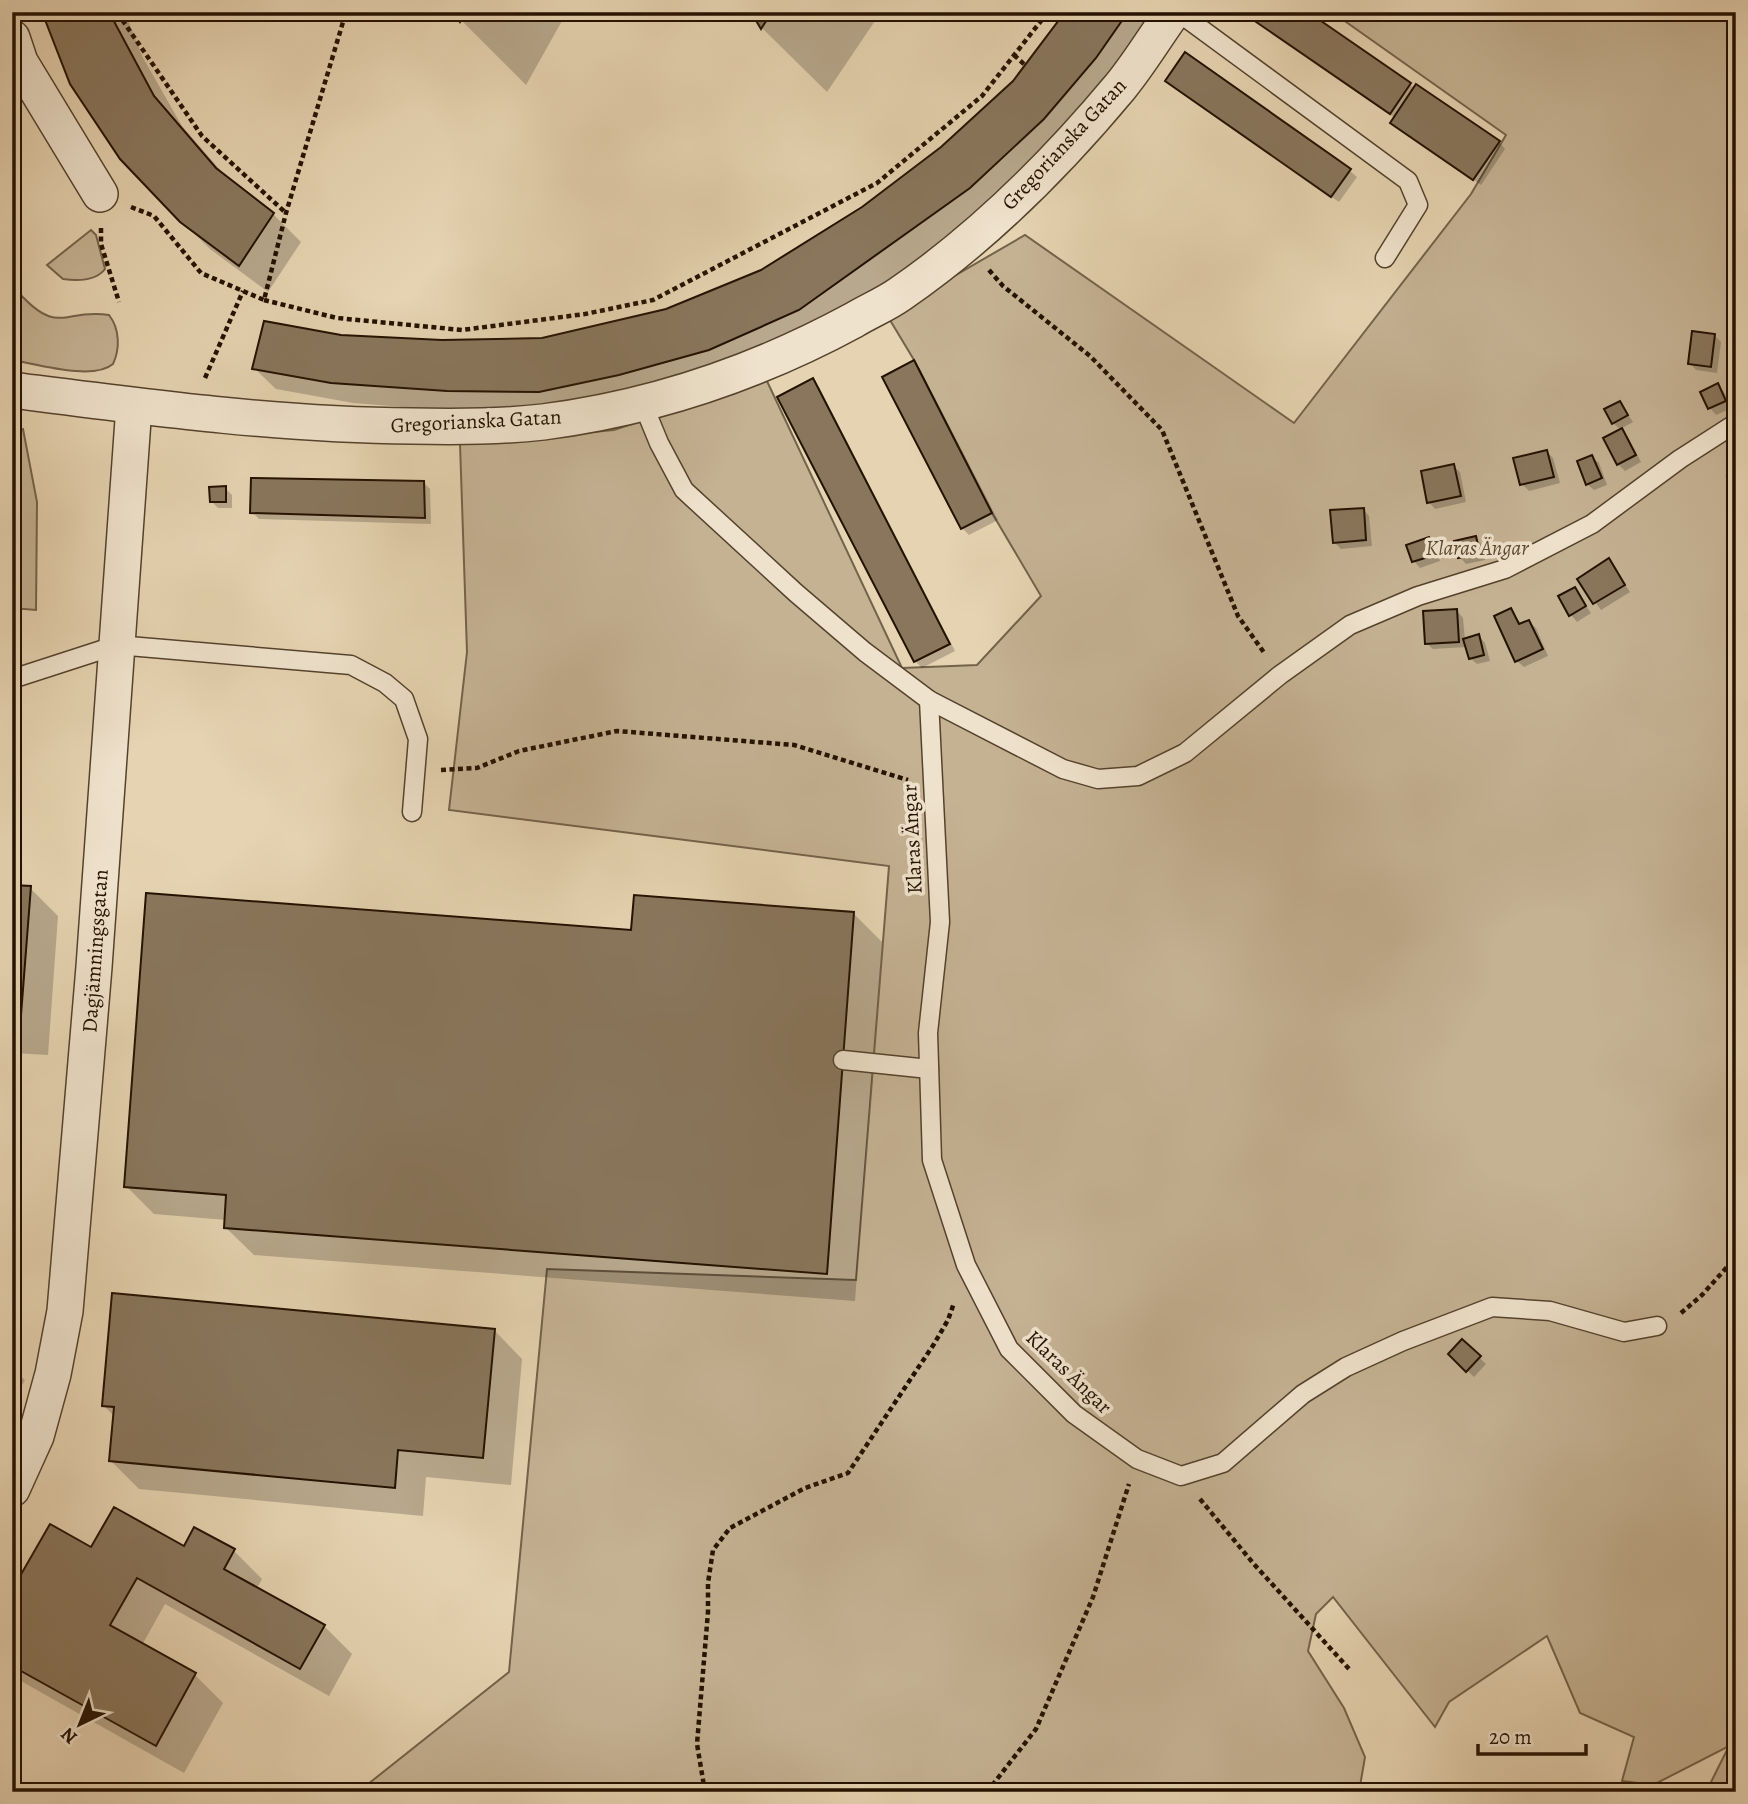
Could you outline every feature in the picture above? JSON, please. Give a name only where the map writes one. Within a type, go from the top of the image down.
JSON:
[{"type":"street","name":"Gregorianska Gatan","points":[[12,390],[222,417],[349,426],[451,427],[541,422],[643,404],[748,369],[825,335],[899,295],[965,243],[1037,180],[1120,87],[1176,12]]},
{"type":"street","points":[[12,38],[20,62],[100,194]]},
{"type":"street","name":"Dagjämningsgatan","points":[[12,1489],[36,1436],[53,1374],[65,1311],[93,981],[134,406]]},
{"type":"lane","points":[[1176,12],[1408,181],[1418,205],[1385,258]]},
{"type":"lane","points":[[643,404],[659,443],[684,490],[845,635],[929,700],[1063,769],[1098,779],[1138,775],[1185,753],[1280,675],[1350,625],[1418,596],[1505,569],[1592,524],[1680,459],[1736,423]]},
{"type":"lane","points":[[12,679],[117,645],[351,665],[385,683],[404,699],[418,739],[412,812]]},
{"type":"lane","name":"Klaras Ängar","points":[[929,700],[940,922],[928,1033],[932,1160],[966,1265],[1009,1349],[1074,1415],[1137,1460],[1181,1476]]},
{"type":"lane","points":[[843,1060],[929,1069]]},
{"type":"lane","points":[[1181,1476],[1223,1463],[1303,1394],[1346,1367],[1492,1307],[1550,1311],[1624,1332],[1657,1326]]},
{"type":"path","points":[[120,12],[122,22],[202,136],[286,212]]},
{"type":"path","points":[[264,300],[286,212],[346,12]]},
{"type":"path","points":[[119,302],[101,244],[100,194],[154,216],[201,273],[264,300],[337,318],[462,330],[585,314],[653,300],[877,183],[982,96],[1048,12]]},
{"type":"path","points":[[1014,55],[1025,65]]},
{"type":"path","points":[[965,243],[1003,286],[1090,356],[1163,430],[1238,616],[1280,675]]},
{"type":"path","points":[[222,417],[227,393],[201,387],[243,291]]},
{"type":"path","points":[[415,771],[477,768],[519,751],[617,731],[794,745],[932,788]]},
{"type":"path","points":[[1657,1326],[1668,1325],[1694,1303],[1736,1257]]},
{"type":"path","points":[[705,1792],[696,1744],[708,1612],[708,1583],[713,1550],[730,1528],[805,1488],[848,1474],[948,1320],[966,1265]]},
{"type":"path","points":[[987,1792],[1036,1729],[1093,1597],[1137,1460]]},
{"type":"path","points":[[1181,1476],[1253,1563],[1350,1670]]},
{"type":"green space","points":[[1332,12],[1736,12],[1736,1792],[1706,1792],[1729,1746],[1653,1785],[1622,1781],[1634,1737],[1580,1713],[1547,1636],[1449,1702],[1435,1727],[1333,1597],[1316,1614],[1308,1651],[1344,1708],[1365,1757],[1359,1792],[358,1792],[509,1672],[547,1269],[856,1280],[889,866],[449,810],[467,652],[460,444],[614,430],[766,379],[902,668],[977,665],[1041,596],[992,513],[914,360],[887,315],[1025,235],[1294,423],[1471,194],[1506,135]]},
{"type":"green space","points":[[91,230],[96,235],[105,269],[92,278],[63,279],[47,265]]},
{"type":"green space","points":[[18,292],[43,314],[53,317],[109,315],[118,339],[113,364],[104,369],[79,371],[12,360],[12,296]]},
{"type":"green space","points":[[23,429],[37,502],[36,610],[12,608],[12,430]]},
{"type":"building","points":[[42,12],[109,12],[154,96],[216,168],[274,213],[239,266],[180,222],[120,159],[70,84]]},
{"type":"building","points":[[455,12],[466,12],[460,22]]},
{"type":"building","points":[[751,12],[772,12],[761,29]]},
{"type":"building","points":[[1065,12],[1128,12],[1096,58],[1044,119],[970,188],[799,310],[709,350],[619,375],[539,392],[447,391],[331,383],[252,369],[264,321],[341,335],[442,340],[542,338],[666,309],[761,270],[862,207],[941,147],[1013,81]]},
{"type":"building","points":[[1248,12],[1308,12],[1411,83],[1390,114],[1246,15]]},
{"type":"building","points":[[1185,52],[1351,169],[1331,197],[1165,81]]},
{"type":"building","points":[[1416,84],[1500,141],[1473,180],[1390,123]]},
{"type":"building","points":[[1692,331],[1715,334],[1711,367],[1688,364]]},
{"type":"building","points":[[914,360],[992,513],[961,529],[882,377]]},
{"type":"building","points":[[813,378],[950,644],[914,662],[777,397]]},
{"type":"building","points":[[1718,383],[1726,401],[1708,409],[1700,392]]},
{"type":"building","points":[[1620,401],[1628,415],[1612,424],[1604,409]]},
{"type":"building","points":[[1622,428],[1636,455],[1617,465],[1603,438]]},
{"type":"building","points":[[1547,450],[1554,477],[1520,485],[1513,458]]},
{"type":"building","points":[[1592,455],[1602,478],[1586,485],[1577,461]]},
{"type":"building","points":[[1454,464],[1461,496],[1427,503],[1421,471]]},
{"type":"building","points":[[1736,471],[1736,491],[1727,476]]},
{"type":"building","points":[[251,478],[424,481],[425,518],[250,513]]},
{"type":"building","points":[[226,486],[226,502],[210,502],[209,487]]},
{"type":"building","points":[[1364,508],[1366,540],[1333,543],[1330,510]]},
{"type":"building","points":[[1476,536],[1480,554],[1458,558],[1454,541]]},
{"type":"building","points":[[1429,537],[1435,555],[1412,562],[1406,545]]},
{"type":"building","points":[[1609,558],[1625,585],[1593,604],[1577,579]]},
{"type":"building","points":[[1575,587],[1586,606],[1569,616],[1558,596]]},
{"type":"building","points":[[1511,608],[1519,624],[1529,620],[1543,649],[1515,662],[1494,616]]},
{"type":"building","points":[[1457,609],[1459,642],[1425,644],[1423,611]]},
{"type":"building","points":[[1479,634],[1484,655],[1469,659],[1463,639]]},
{"type":"building","points":[[12,885],[31,886],[20,1028],[12,1028]]},
{"type":"building","points":[[146,893],[631,930],[634,895],[854,912],[827,1274],[224,1228],[226,1195],[124,1187]]},
{"type":"building","points":[[112,1293],[495,1329],[483,1458],[398,1450],[395,1488],[109,1461],[114,1407],[102,1406]]},
{"type":"building","points":[[1462,1339],[1481,1356],[1466,1372],[1448,1354]]},
{"type":"building","points":[[114,1507],[184,1546],[194,1527],[235,1549],[224,1569],[325,1625],[300,1669],[137,1578],[110,1625],[196,1673],[156,1746],[12,1666],[12,1590],[50,1524],[91,1547]]}]
